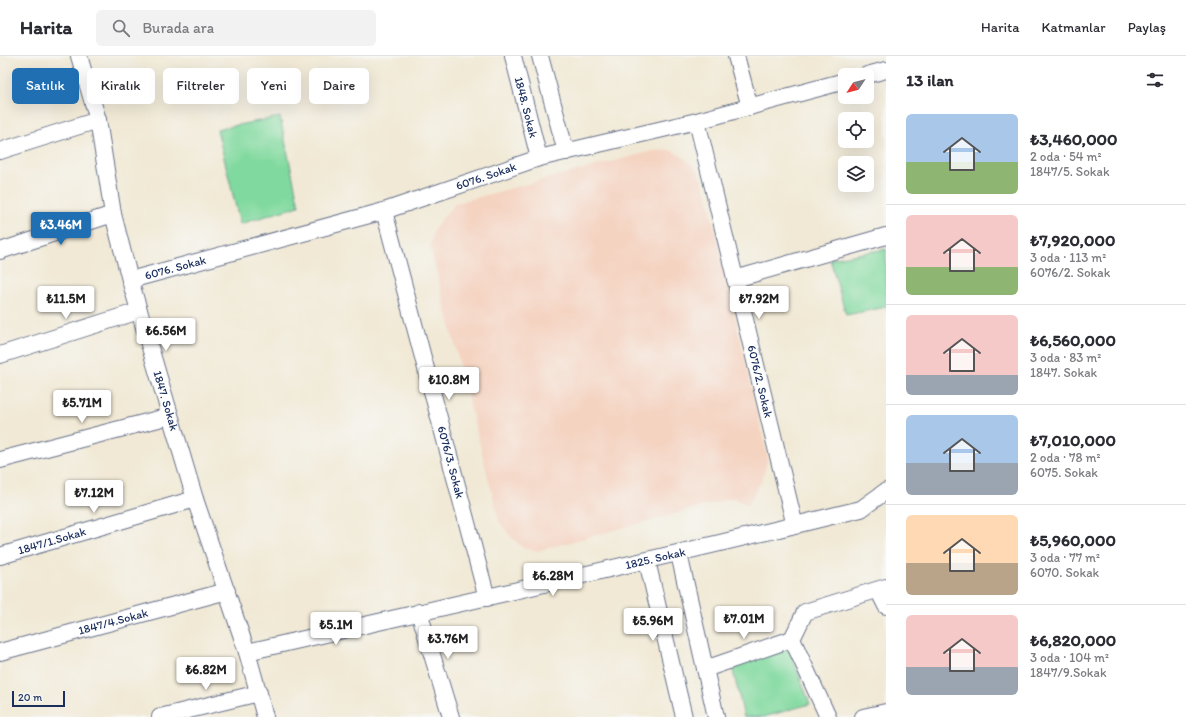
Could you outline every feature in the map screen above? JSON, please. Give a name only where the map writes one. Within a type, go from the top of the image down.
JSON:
[{"type":"street","name":"1847. Sokak","points":[[79,56],[98,120],[113,214],[130,280],[195,499],[247,652],[266,717]]},
{"type":"street","name":"1848. Sokak","points":[[513,56],[539,158]]},
{"type":"street","points":[[540,56],[566,152]]},
{"type":"street","points":[[736,56],[750,107]]},
{"type":"street","points":[[874,73],[886,70]]},
{"type":"street","name":"6076. Sokak","points":[[130,280],[384,211],[539,158],[697,121],[838,83]]},
{"type":"street","points":[[0,151],[98,120]]},
{"type":"street","name":"6076/2. Sokak","points":[[697,121],[795,526]]},
{"type":"street","name":"6076/3. Sokak","points":[[384,211],[487,598]]},
{"type":"street","points":[[0,251],[113,214]]},
{"type":"street","points":[[735,279],[886,236]]},
{"type":"street","points":[[0,355],[139,311]]},
{"type":"street","points":[[0,460],[170,416]]},
{"type":"street","name":"1825. Sokak","points":[[247,652],[679,554],[795,526],[861,509],[886,491]]},
{"type":"street","name":"1847/1.Sokak","points":[[0,556],[195,499]]},
{"type":"street","points":[[679,554],[716,717]]},
{"type":"street","points":[[647,561],[684,717]]},
{"type":"street","points":[[706,669],[792,638],[805,612],[882,588],[886,606]]},
{"type":"street","name":"1847/4.Sokak","points":[[0,652],[227,591]]},
{"type":"street","points":[[419,612],[451,717]]},
{"type":"street","points":[[792,638],[828,717]]},
{"type":"street","points":[[169,716],[259,693]]},
{"type":"street","points":[[863,717],[886,712]]},
{"type":"shaded area","points":[[670,150],[685,158],[698,172],[706,191],[768,459],[762,480],[748,505],[733,498],[537,551],[523,548],[510,536],[499,521],[430,246],[434,230],[443,217],[456,203],[652,151]]},
{"type":"green space","points":[[280,117],[299,206],[240,224],[217,129]]},
{"type":"green space","points":[[886,249],[886,307],[846,315],[830,259]]},
{"type":"green space","points":[[781,647],[790,651],[810,704],[764,717],[744,717],[732,666]]}]
